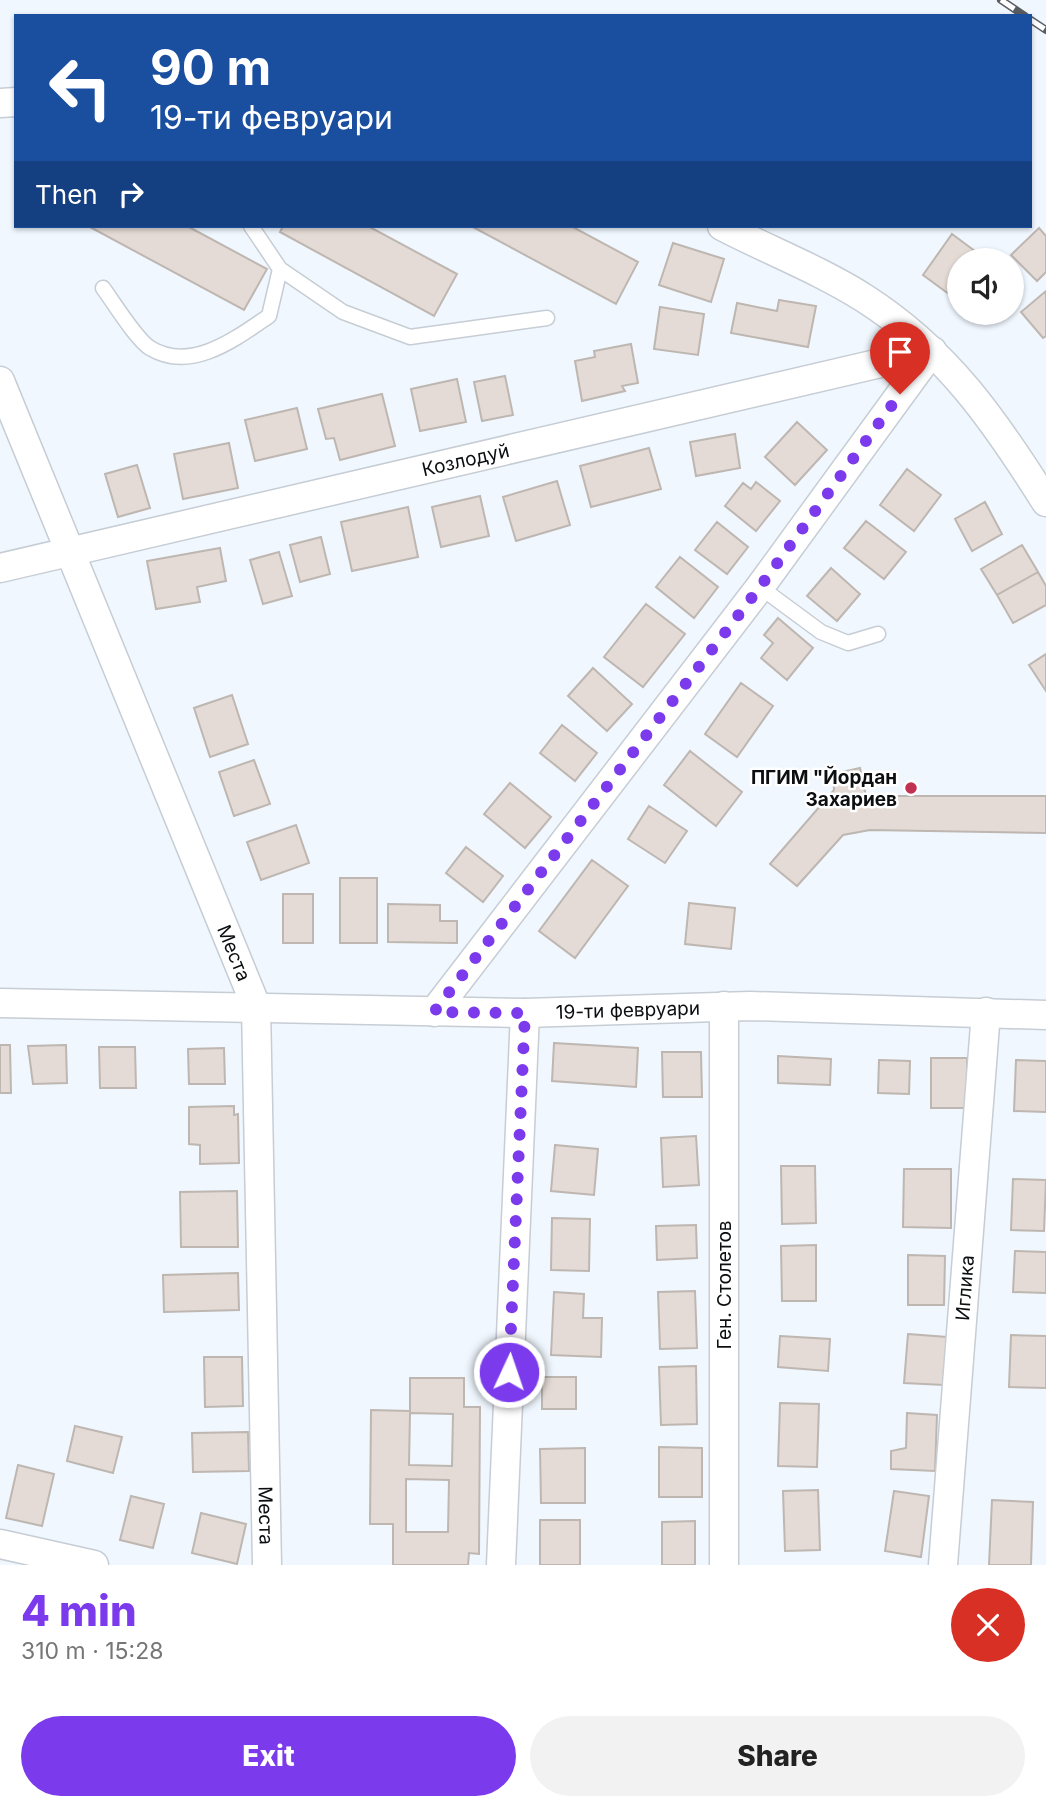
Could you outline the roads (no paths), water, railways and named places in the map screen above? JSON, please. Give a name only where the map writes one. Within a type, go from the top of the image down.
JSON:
[{"type":"street","points":[[726,228],[864,298],[932,351],[977,398],[1046,502]]},
{"type":"street","points":[[434,1012],[760,587],[932,351]]},
{"type":"street","name":"Козлодуй","points":[[0,568],[932,351]]},
{"type":"street","name":"Места","points":[[0,381],[256,1006],[267,1565]]},
{"type":"street","name":"19-ти февруари","points":[[0,1003],[525,1013],[724,1006],[1046,1015]]},
{"type":"street","name":"Ген. Столетов","points":[[724,1006],[724,1565]]},
{"type":"street","name":"Иглика","points":[[943,1565],[986,1012]]},
{"type":"street","points":[[500,1565],[525,1013]]},
{"type":"street","points":[[0,1544],[94,1565]]},
{"type":"lane","points":[[252,228],[280,269],[344,312],[410,337],[547,318]]},
{"type":"lane","points":[[103,288],[148,347],[179,359],[226,345],[269,316],[280,269]]},
{"type":"lane","points":[[760,587],[821,632],[848,643],[878,635]]},
{"type":"railway","points":[[1001,0],[1022,14]]},
{"type":"railway","points":[[1032,21],[1046,30]]},
{"type":"place","name":"ПГИМ \"Йордан Захариев","points":[[911,788]]}]
